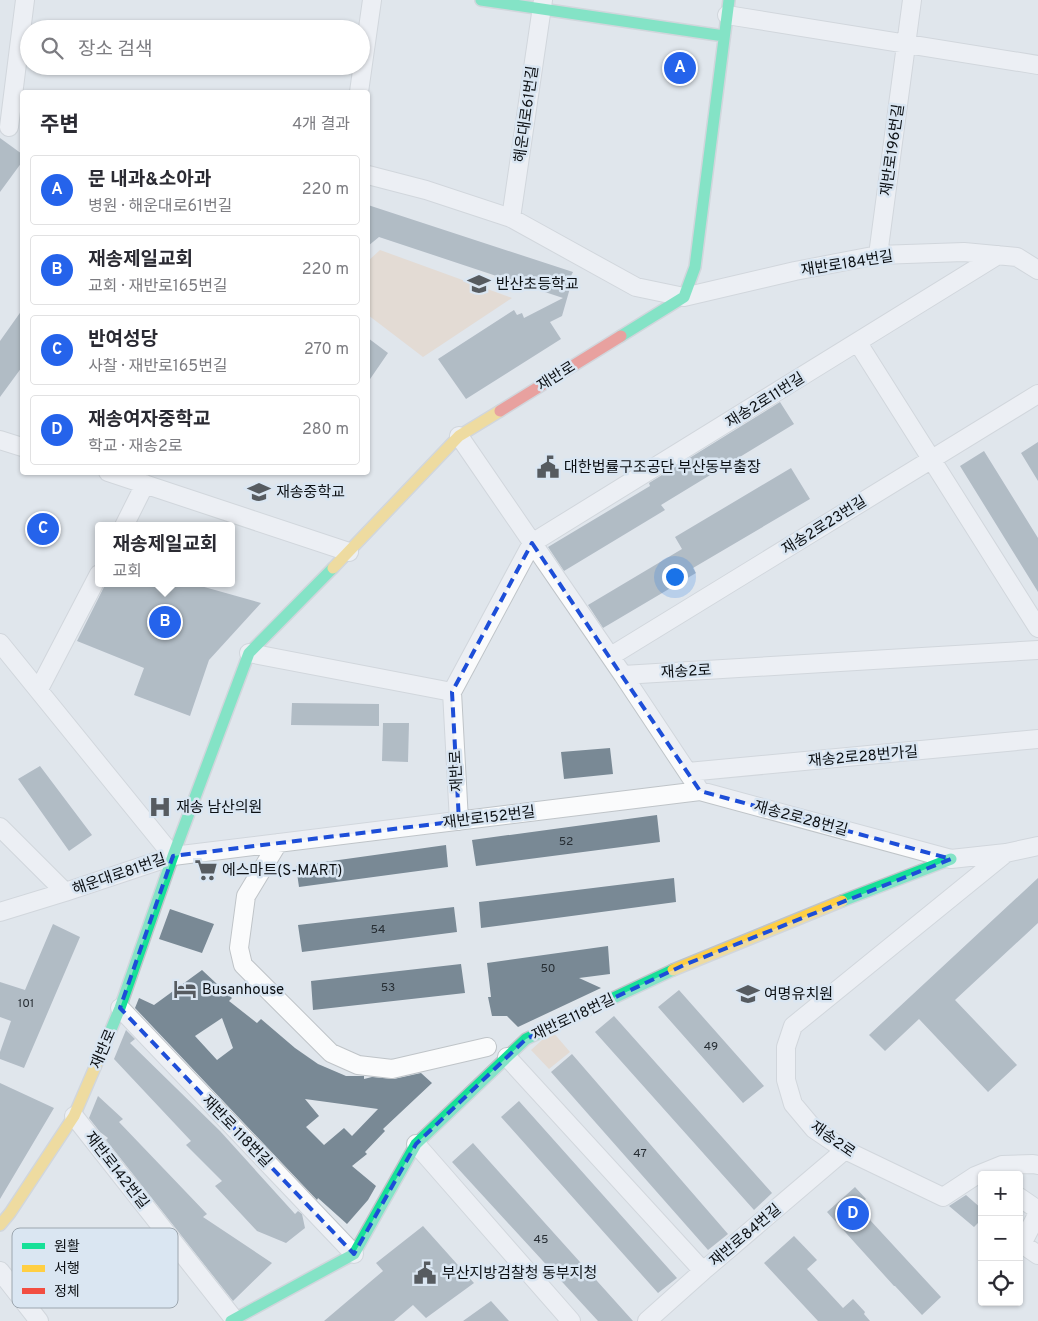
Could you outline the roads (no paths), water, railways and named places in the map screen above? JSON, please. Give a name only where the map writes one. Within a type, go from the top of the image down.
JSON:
[{"type":"main road","points":[[482,0],[542,4],[724,36]]},
{"type":"main road","points":[[684,297],[695,267],[728,8]]},
{"type":"main road","name":"재반로","points":[[3,1216],[74,1116],[120,1008],[173,856],[249,653],[349,552],[459,436],[684,297]]},
{"type":"main road","name":"재반로118번길","points":[[354,1254],[416,1144],[526,1039],[684,965],[951,859]]},
{"type":"main road","points":[[232,1320],[354,1254]]},
{"type":"street","points":[[23,20],[25,0]]},
{"type":"street","points":[[369,20],[372,0]]},
{"type":"street","name":"재반로196번길","points":[[878,255],[912,0]]},
{"type":"street","name":"해운대로61번길","points":[[511,218],[542,4]]},
{"type":"street","points":[[728,8],[906,44],[1038,65]]},
{"type":"street","points":[[11,128],[20,46]]},
{"type":"street","points":[[359,90],[361,75]]},
{"type":"street","points":[[370,176],[426,190],[511,218],[636,288],[684,297]]},
{"type":"street","name":"재반로184번길","points":[[684,297],[795,271],[878,255],[964,252],[998,255],[1017,257],[1038,270]]},
{"type":"street","name":"재송2로11번길","points":[[532,543],[998,255]]},
{"type":"street","points":[[858,343],[1038,628]]},
{"type":"street","name":"재송2로23번길","points":[[611,656],[1038,394]]},
{"type":"street","points":[[459,436],[611,656],[700,791]]},
{"type":"street","points":[[0,440],[20,446]]},
{"type":"street","points":[[117,475],[349,552]]},
{"type":"street","points":[[126,522],[145,484]]},
{"type":"street","points":[[249,653],[452,692],[532,543]]},
{"type":"street","points":[[39,689],[95,582]]},
{"type":"street","points":[[0,643],[173,856]]},
{"type":"street","name":"재송2로","points":[[623,675],[1038,650]]},
{"type":"street","name":"재반로","points":[[452,692],[459,820]]},
{"type":"street","name":"재송2로28번가길","points":[[688,772],[1038,739]]},
{"type":"street","name":"재반로152번길","points":[[173,856],[700,791]]},
{"type":"street","name":"재송2로28번길","points":[[700,791],[951,859],[1006,854],[1038,846]]},
{"type":"street","name":"해운대로81번길","points":[[0,827],[66,892]]},
{"type":"street","points":[[278,843],[246,896],[239,948],[243,965],[331,1053],[358,1065],[392,1069],[487,1047]]},
{"type":"street","name":"재송2로","points":[[1006,854],[793,1026],[786,1047],[786,1080],[793,1104],[814,1129],[845,1150],[943,1197],[975,1176],[1002,1165],[1012,1170],[1033,1164],[1038,1165]]},
{"type":"street","name":"해운대로81번길","points":[[0,912],[173,856]]},
{"type":"street","name":"재반로 118번길","points":[[120,1008],[354,1254]]},
{"type":"street","points":[[507,1057],[703,1271]]},
{"type":"street","name":"재반로142번길","points":[[74,1116],[161,1228]]},
{"type":"street","points":[[416,1144],[571,1321]]},
{"type":"street","name":"재반로84번길","points":[[647,1321],[845,1150]]},
{"type":"street","points":[[1023,1200],[1038,1211],[1022,1244],[1038,1255]]},
{"type":"street","name":"재반로142번길","points":[[178,1250],[232,1320]]},
{"type":"street","points":[[0,1272],[12,1287]]},
{"type":"street","points":[[29,1308],[39,1321]]},
{"type":"place","name":"문 내과&소아과","points":[[680,68]]},
{"type":"place","name":"반산초등학교","points":[[479,284]]},
{"type":"place","name":"대한법률구조공단 부산동부출장","points":[[548,467]]},
{"type":"place","name":"재송중학교","points":[[259,492]]},
{"type":"place","name":"반여성당","points":[[43,529]]},
{"type":"place","name":"재송제일교회","points":[[165,622]]},
{"type":"place","name":"재송 남산의원","points":[[160,807]]},
{"type":"place","name":"에스마트(S-MART)","points":[[206,870]]},
{"type":"place","name":"Busanhouse","points":[[185,989]]},
{"type":"place","name":"여명유치원","points":[[748,994]]},
{"type":"place","name":"재송여자중학교","points":[[853,1214]]},
{"type":"place","name":"부산지방검찰청 동부지청","points":[[425,1273]]}]
